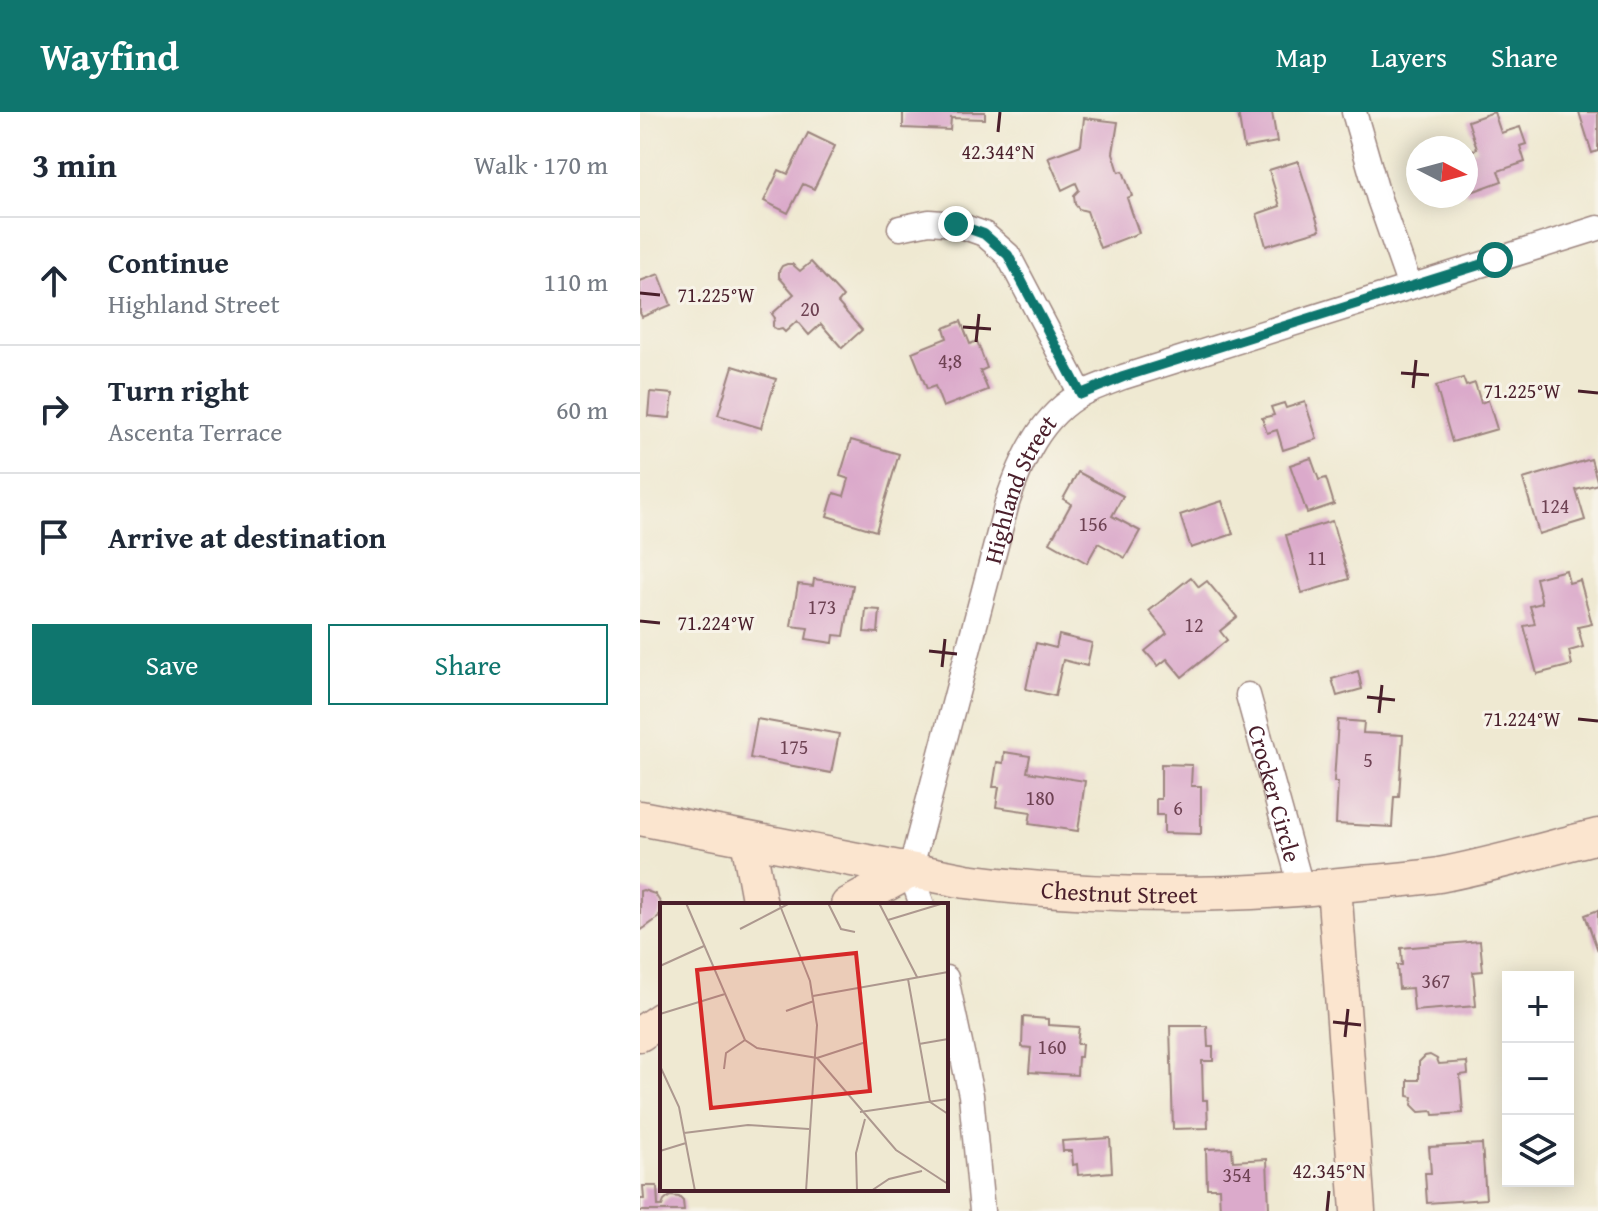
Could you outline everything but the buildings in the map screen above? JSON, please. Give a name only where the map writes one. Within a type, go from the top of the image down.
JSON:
[{"type":"main road","name":"Chestnut Street","points":[[640,818],[910,871],[1005,886],[1069,891],[1218,894],[1318,888],[1438,875],[1598,836]]},
{"type":"main road","points":[[748,840],[760,903]]},
{"type":"main road","points":[[852,903],[910,871]]},
{"type":"main road","points":[[1318,888],[1358,1211]]},
{"type":"main road","points":[[640,1034],[660,1020]]},
{"type":"street","points":[[1354,112],[1379,199],[1410,287]]},
{"type":"street","points":[[900,228],[929,222],[956,224],[984,234],[1008,255],[1081,394]]},
{"type":"street","name":"Highland Street","points":[[910,871],[1007,503],[1035,437],[1058,412],[1081,394],[1123,377],[1598,228]]},
{"type":"street","name":"Crocker Circle","points":[[1248,695],[1318,888]]},
{"type":"street","points":[[910,871],[921,903]]},
{"type":"street","points":[[948,987],[971,1095],[982,1211]]},
{"type":"route","points":[[956,224],[984,234],[1008,255],[1081,394],[1123,377],[1495,260]]}]
